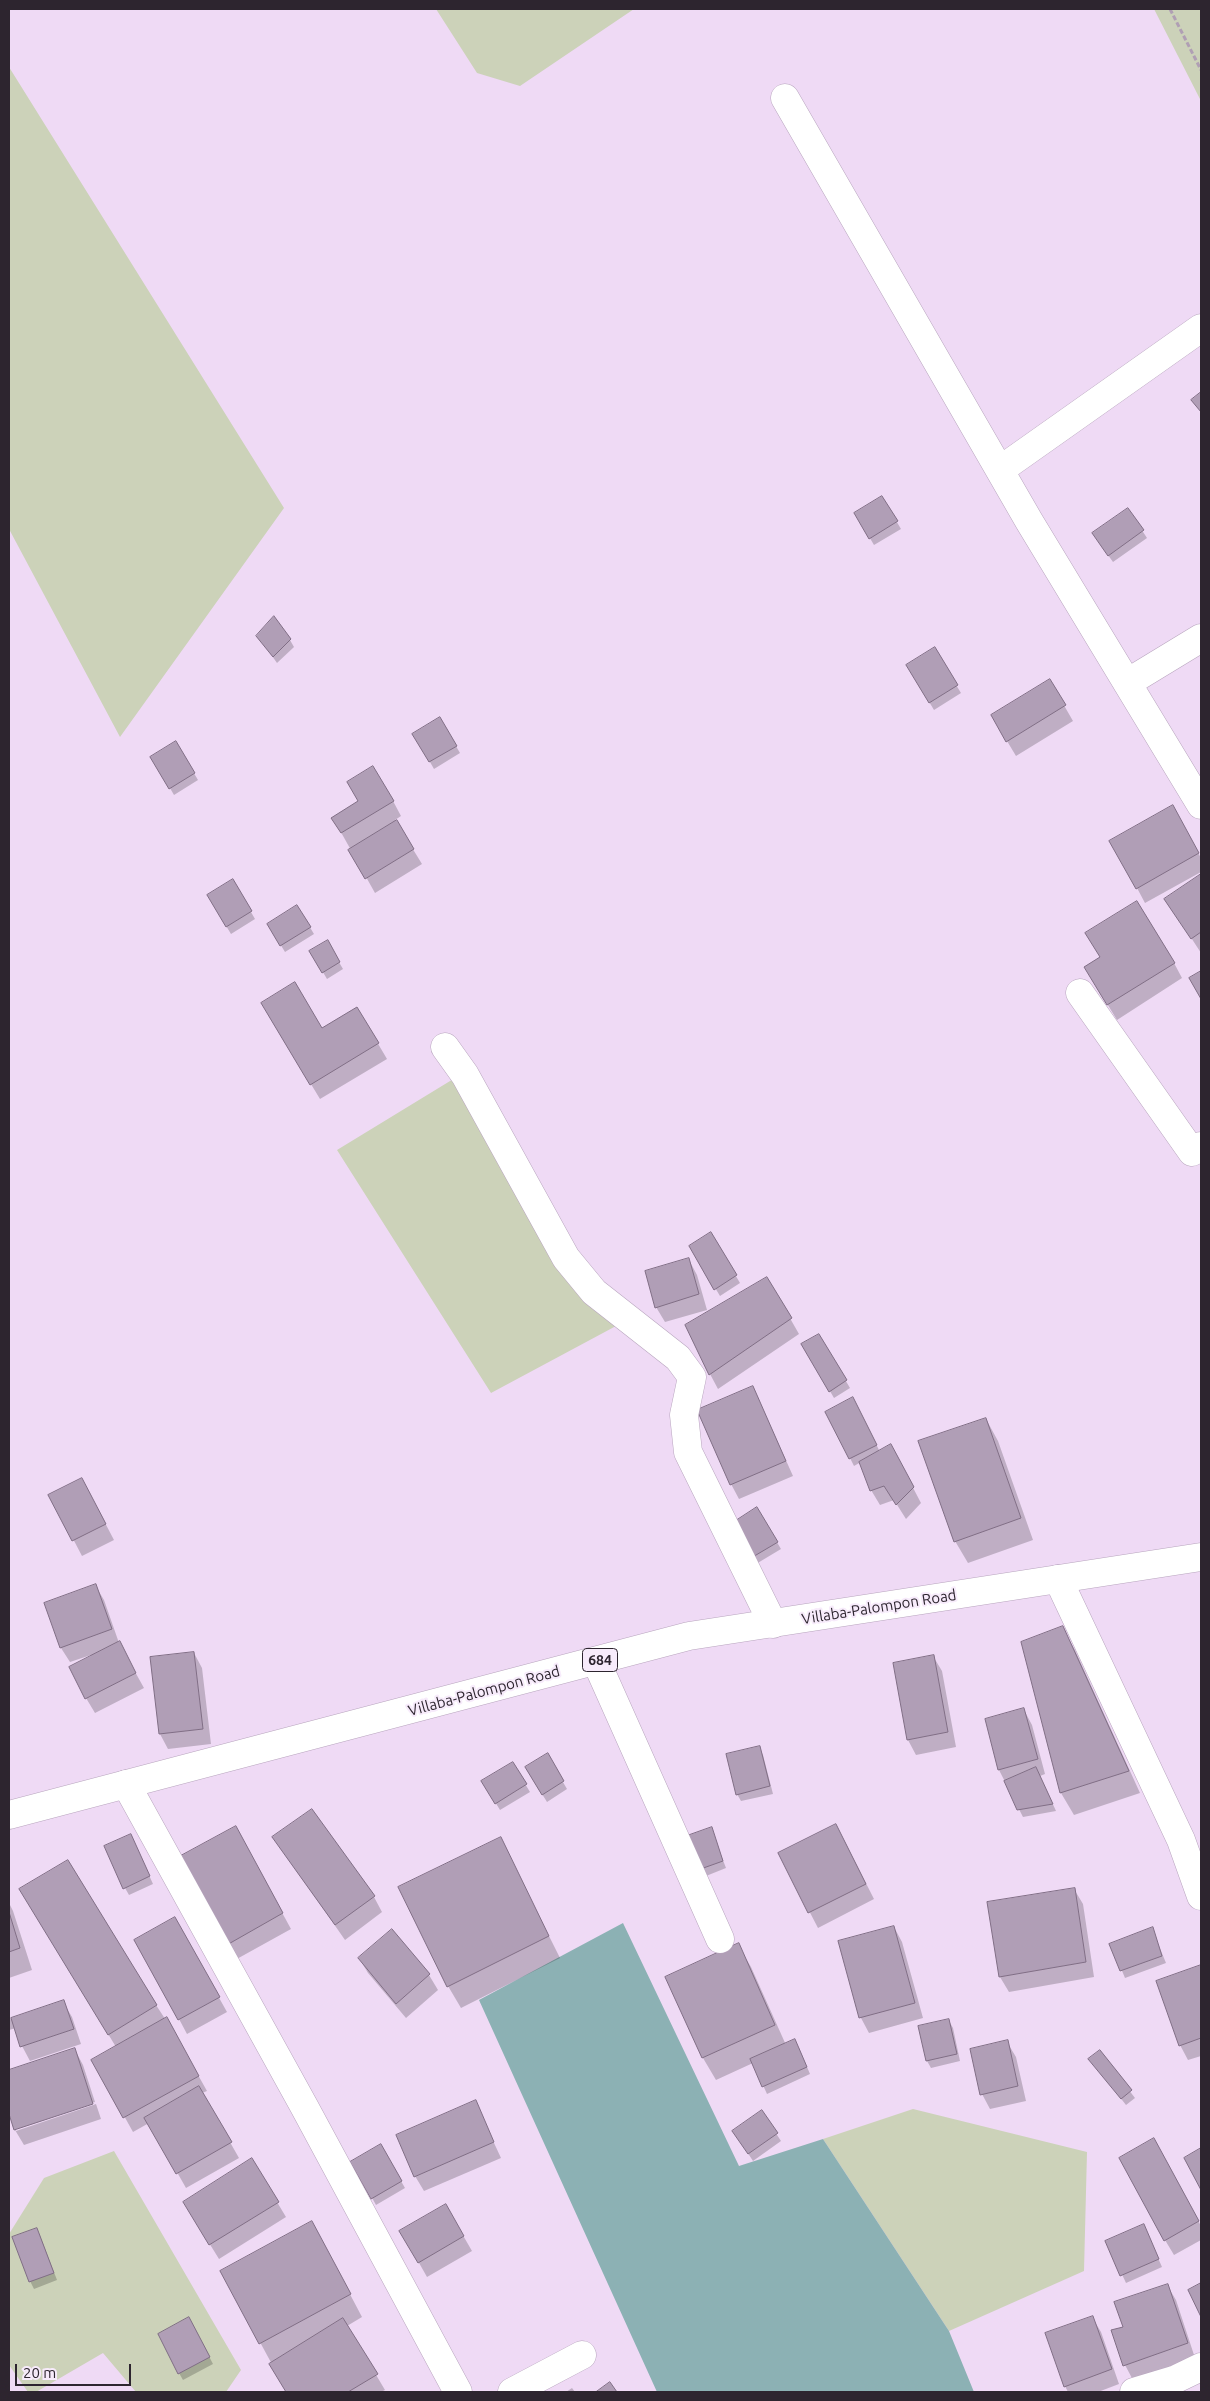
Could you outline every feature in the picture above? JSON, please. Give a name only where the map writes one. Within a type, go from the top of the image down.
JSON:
[{"type":"street","points":[[785,98],[1000,470],[1201,805]]},
{"type":"street","points":[[1000,470],[1201,328]]},
{"type":"street","points":[[1127,683],[1201,638]]},
{"type":"street","points":[[1080,993],[1192,1152],[1201,1146]]},
{"type":"street","points":[[445,1048],[465,1075],[566,1258],[594,1292],[678,1358],[692,1377],[684,1415],[688,1452],[773,1624]]},
{"type":"street","name":"Villaba-Palompon Road","points":[[9,1815],[689,1636],[1201,1557]]},
{"type":"street","points":[[1058,1579],[1181,1840],[1201,1896]]},
{"type":"street","points":[[596,1661],[720,1939]]},
{"type":"street","points":[[126,1784],[300,2099],[458,2392]]},
{"type":"street","points":[[512,2392],[582,2355]]},
{"type":"street","points":[[1134,2392],[1174,2380],[1201,2367]]},
{"type":"path","points":[[1170,9],[1201,70]]},
{"type":"shaded area","points":[[436,9],[634,9],[520,86],[477,73]]},
{"type":"shaded area","points":[[1154,9],[1201,9],[1201,101]]},
{"type":"shaded area","points":[[9,67],[284,508],[120,737],[9,529]]},
{"type":"shaded area","points":[[473,1067],[616,1326],[491,1393],[337,1150]]},
{"type":"shaded area","points":[[623,1923],[739,2166],[823,2139],[949,2331],[974,2392],[657,2392],[479,2000]]},
{"type":"shaded area","points":[[913,2109],[1087,2152],[1084,2271],[949,2331],[823,2139]]},
{"type":"shaded area","points":[[114,2151],[241,2370],[226,2392],[136,2392],[103,2353],[36,2392],[28,2392],[9,2365],[9,2234],[44,2178]]},
{"type":"building","points":[[1201,392],[1201,412],[1191,400]]},
{"type":"building","points":[[882,496],[898,521],[869,539],[854,513]]},
{"type":"building","points":[[1128,508],[1144,530],[1108,556],[1092,533]]},
{"type":"building","points":[[274,616],[291,639],[273,657],[256,636]]},
{"type":"building","points":[[935,647],[958,685],[929,703],[906,665]]},
{"type":"building","points":[[1050,679],[1066,705],[1006,742],[991,715]]},
{"type":"building","points":[[440,717],[457,746],[429,762],[412,734]]},
{"type":"building","points":[[176,741],[195,773],[169,789],[150,757]]},
{"type":"building","points":[[373,766],[394,801],[341,833],[331,818],[358,801],[347,782]]},
{"type":"building","points":[[1173,805],[1199,853],[1136,889],[1109,841]]},
{"type":"building","points":[[397,820],[414,849],[365,879],[348,850]]},
{"type":"building","points":[[1201,874],[1201,932],[1191,939],[1164,899]]},
{"type":"building","points":[[233,879],[252,911],[226,927],[207,895]]},
{"type":"building","points":[[1137,901],[1175,963],[1107,1005],[1084,967],[1100,957],[1085,933]]},
{"type":"building","points":[[297,905],[311,927],[280,946],[267,924]]},
{"type":"building","points":[[328,940],[340,962],[322,973],[309,951]]},
{"type":"building","points":[[1201,971],[1201,999],[1189,978]]},
{"type":"building","points":[[295,982],[322,1028],[357,1007],[379,1043],[310,1085],[261,1003]]},
{"type":"building","points":[[711,1232],[737,1275],[714,1290],[689,1246]]},
{"type":"building","points":[[689,1258],[699,1294],[655,1308],[645,1271]]},
{"type":"building","points":[[767,1277],[792,1318],[709,1375],[685,1325]]},
{"type":"building","points":[[819,1334],[847,1380],[829,1392],[801,1344]]},
{"type":"building","points":[[753,1386],[786,1461],[730,1485],[697,1410]]},
{"type":"building","points":[[853,1397],[877,1445],[849,1459],[825,1412]]},
{"type":"building","points":[[986,1418],[1021,1518],[954,1542],[918,1441]]},
{"type":"building","points":[[891,1444],[914,1487],[896,1505],[884,1486],[870,1491],[859,1462]]},
{"type":"building","points":[[82,1478],[106,1524],[72,1541],[48,1495]]},
{"type":"building","points":[[757,1507],[778,1542],[751,1558],[731,1524]]},
{"type":"building","points":[[96,1584],[112,1629],[60,1648],[44,1603]]},
{"type":"building","points":[[1063,1626],[1129,1771],[1060,1793],[1021,1642]]},
{"type":"building","points":[[120,1641],[136,1673],[85,1699],[69,1667]]},
{"type":"building","points":[[194,1652],[203,1729],[159,1734],[150,1657]]},
{"type":"building","points":[[934,1655],[948,1732],[907,1740],[893,1663]]},
{"type":"building","points":[[1024,1708],[1038,1759],[998,1770],[985,1719]]},
{"type":"building","points":[[760,1746],[770,1786],[736,1795],[726,1754]]},
{"type":"building","points":[[548,1753],[564,1781],[542,1795],[525,1767]]},
{"type":"building","points":[[513,1762],[527,1784],[495,1804],[481,1781]]},
{"type":"building","points":[[1036,1767],[1053,1804],[1017,1810],[1004,1781]]},
{"type":"building","points":[[312,1809],[375,1896],[335,1925],[272,1837]]},
{"type":"building","points":[[836,1824],[866,1884],[808,1913],[778,1853]]},
{"type":"building","points":[[236,1826],[283,1913],[225,1946],[177,1858]]},
{"type":"building","points":[[712,1827],[723,1861],[695,1871],[684,1837]]},
{"type":"building","points":[[131,1834],[150,1876],[123,1889],[104,1846]]},
{"type":"building","points":[[501,1837],[549,1936],[447,1987],[398,1887]]},
{"type":"building","points":[[68,1860],[157,2005],[108,2035],[19,1889]]},
{"type":"building","points":[[1075,1888],[1086,1962],[999,1977],[987,1902]]},
{"type":"building","points":[[9,1912],[20,1948],[9,1952]]},
{"type":"building","points":[[175,1917],[220,1997],[178,2020],[134,1940]]},
{"type":"building","points":[[894,1926],[915,2003],[859,2018],[838,1941]]},
{"type":"building","points":[[1153,1927],[1162,1956],[1120,1971],[1109,1944]]},
{"type":"building","points":[[392,1929],[430,1974],[396,2004],[358,1958]]},
{"type":"building","points":[[739,1943],[775,2025],[702,2058],[665,1977]]},
{"type":"building","points":[[1201,1965],[1201,2038],[1179,2046],[1156,1981]]},
{"type":"building","points":[[64,2000],[74,2029],[20,2047],[11,2018]]},
{"type":"building","points":[[167,2017],[199,2076],[123,2118],[91,2060]]},
{"type":"building","points":[[949,2019],[957,2054],[926,2061],[918,2026]]},
{"type":"building","points":[[795,2039],[807,2067],[762,2087],[750,2059]]},
{"type":"building","points":[[1008,2040],[1018,2086],[980,2095],[970,2049]]},
{"type":"building","points":[[75,2048],[93,2104],[14,2130],[9,2114],[9,2070]]},
{"type":"building","points":[[1100,2050],[1132,2090],[1121,2099],[1088,2059]]},
{"type":"building","points":[[199,2086],[232,2142],[176,2174],[144,2118]]},
{"type":"building","points":[[476,2100],[494,2142],[414,2177],[396,2135]]},
{"type":"building","points":[[762,2110],[778,2133],[748,2154],[732,2131]]},
{"type":"building","points":[[1154,2138],[1199,2221],[1164,2241],[1119,2158]]},
{"type":"building","points":[[381,2144],[402,2181],[371,2199],[350,2162]]},
{"type":"building","points":[[1201,2148],[1201,2190],[1184,2158]]},
{"type":"building","points":[[252,2158],[279,2202],[209,2245],[183,2202]]},
{"type":"building","points":[[446,2204],[464,2236],[418,2263],[399,2231]]},
{"type":"building","points":[[312,2221],[351,2294],[259,2344],[220,2271]]},
{"type":"building","points":[[1144,2224],[1159,2259],[1120,2276],[1105,2241]]},
{"type":"building","points":[[37,2228],[54,2273],[29,2282],[12,2237]]},
{"type":"building","points":[[1201,2283],[1201,2317],[1188,2290]]},
{"type":"building","points":[[1168,2284],[1188,2343],[1123,2366],[1111,2330],[1123,2327],[1114,2302]]},
{"type":"building","points":[[1093,2316],[1112,2369],[1064,2387],[1045,2333]]},
{"type":"building","points":[[189,2317],[210,2357],[178,2374],[158,2334]]},
{"type":"building","points":[[343,2318],[378,2374],[348,2392],[286,2392],[269,2364]]},
{"type":"building","points":[[610,2382],[617,2392],[596,2392]]}]
